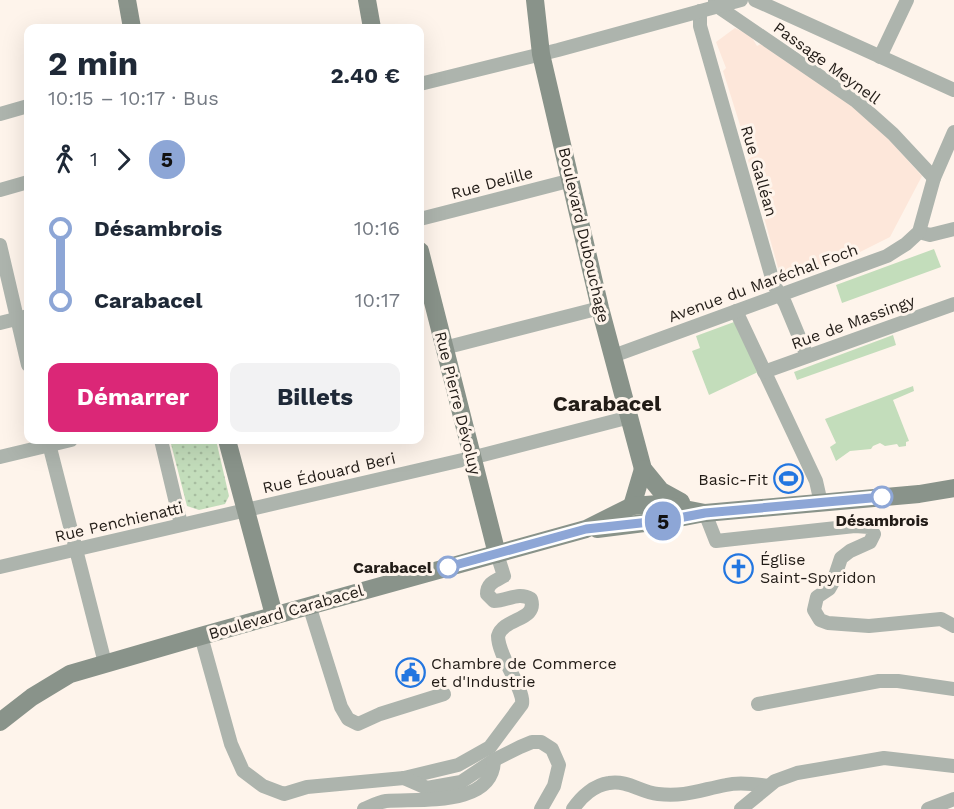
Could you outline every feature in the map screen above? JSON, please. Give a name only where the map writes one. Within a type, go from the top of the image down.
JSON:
[{"type":"main road","points":[[127,0],[131,24]]},
{"type":"main road","points":[[367,0],[371,24]]},
{"type":"main road","name":"Boulevard Dubouchage","points":[[535,0],[541,54],[600,308],[643,469],[661,491],[705,513]]},
{"type":"main road","name":"Rue Pierre Dévoluy","points":[[424,267],[496,554]]},
{"type":"main road","points":[[228,444],[274,615]]},
{"type":"main road","name":"Boulevard Dubouchage","points":[[632,506],[643,469]]},
{"type":"main road","points":[[705,513],[919,494],[954,488]]},
{"type":"main road","name":"Boulevard Carabacel","points":[[586,529],[632,506],[659,504],[705,513]]},
{"type":"main road","name":"Boulevard Carabacel","points":[[0,722],[50,685],[70,674],[105,663],[586,529],[668,520],[705,513]]},
{"type":"street","points":[[424,83],[700,11],[716,3],[741,0]]},
{"type":"street","points":[[757,0],[954,90]]},
{"type":"street","points":[[880,57],[907,0]]},
{"type":"street","name":"Passage Meynell","points":[[716,3],[856,101],[893,134],[934,178]]},
{"type":"street","name":"Rue Galléan","points":[[700,11],[700,26],[708,56],[774,285],[807,356]]},
{"type":"street","points":[[0,114],[24,107]]},
{"type":"street","points":[[954,132],[934,178],[919,232],[930,235],[954,230]]},
{"type":"street","name":"Rue Delille","points":[[424,218],[572,180]]},
{"type":"street","points":[[0,190],[24,183]]},
{"type":"street","name":"Avenue du Maréchal Foch","points":[[613,356],[886,256],[906,244],[919,232]]},
{"type":"street","points":[[0,245],[23,318],[0,323]]},
{"type":"street","name":"Rue de Massingy","points":[[764,372],[954,304]]},
{"type":"street","points":[[444,348],[600,308]]},
{"type":"street","points":[[736,311],[816,481],[821,503]]},
{"type":"street","name":"Rue Édouard Beri","points":[[245,509],[471,458],[630,417]]},
{"type":"street","points":[[0,457],[42,444]]},
{"type":"street","points":[[49,444],[105,663]]},
{"type":"street","points":[[162,444],[182,524]]},
{"type":"street","name":"Rue Penchienatti","points":[[0,567],[245,509]]},
{"type":"street","points":[[705,513],[716,541],[869,526],[874,534],[870,542],[841,558],[831,586],[817,597],[814,606],[818,618],[825,623],[857,626],[941,619],[954,626]]},
{"type":"street","points":[[201,636],[231,744],[243,771],[264,786],[284,794],[307,787],[404,778],[458,765],[483,752],[492,744],[522,704],[522,694],[507,667],[498,636],[505,625],[530,612],[533,603],[526,596],[498,601],[490,598],[488,589],[490,584],[504,576],[496,554]]},
{"type":"street","points":[[309,605],[340,707],[351,722],[357,724],[380,714],[444,694]]},
{"type":"street","points":[[758,704],[879,681],[898,681],[954,689]]},
{"type":"street","points":[[404,778],[427,788],[461,782],[494,760],[532,742],[541,742],[552,749],[558,761],[559,770],[550,795],[541,809]]},
{"type":"street","points":[[741,809],[768,786],[789,774],[884,758],[954,766]]},
{"type":"street","points":[[364,809],[384,801],[435,801],[459,796],[482,786],[494,772],[494,760]]},
{"type":"street","points":[[573,809],[588,792],[608,783],[629,783],[646,792],[657,794],[685,795],[729,784],[768,786]]},
{"type":"street","points":[[927,809],[954,799]]},
{"type":"shaded area","points":[[735,28],[751,36],[757,46],[761,44],[844,98],[882,132],[922,176],[890,237],[850,257],[782,282],[748,160],[752,156],[743,143],[745,141],[723,71],[726,68],[716,42]]},
{"type":"green space","points":[[934,249],[941,267],[842,303],[836,285]]},
{"type":"green space","points":[[734,322],[758,372],[709,395],[692,351],[700,348],[696,336]]},
{"type":"green space","points":[[893,335],[896,345],[797,380],[794,372]]},
{"type":"green space","points":[[913,386],[914,391],[893,400],[909,441],[906,442],[906,446],[899,447],[897,444],[885,446],[880,443],[871,449],[850,451],[836,461],[830,447],[836,443],[825,419]]},
{"type":"green space","points":[[171,444],[217,444],[229,496],[225,504],[199,510],[187,506]]},
{"type":"bus line","name":"5","points":[[448,567],[586,529],[614,528],[705,513],[882,497]]},
{"type":"place","name":"Basic-Fit","points":[[789,479]]},
{"type":"place","name":"Désambrois","points":[[882,497]]},
{"type":"place","name":"Carabacel","points":[[448,567]]},
{"type":"place","name":"Église Saint-Spyridon","points":[[739,568]]},
{"type":"place","name":"Chambre de Commerce et d'Industrie","points":[[410,672]]},
{"type":"district","name":"Carabacel","points":[[607,403]]}]
